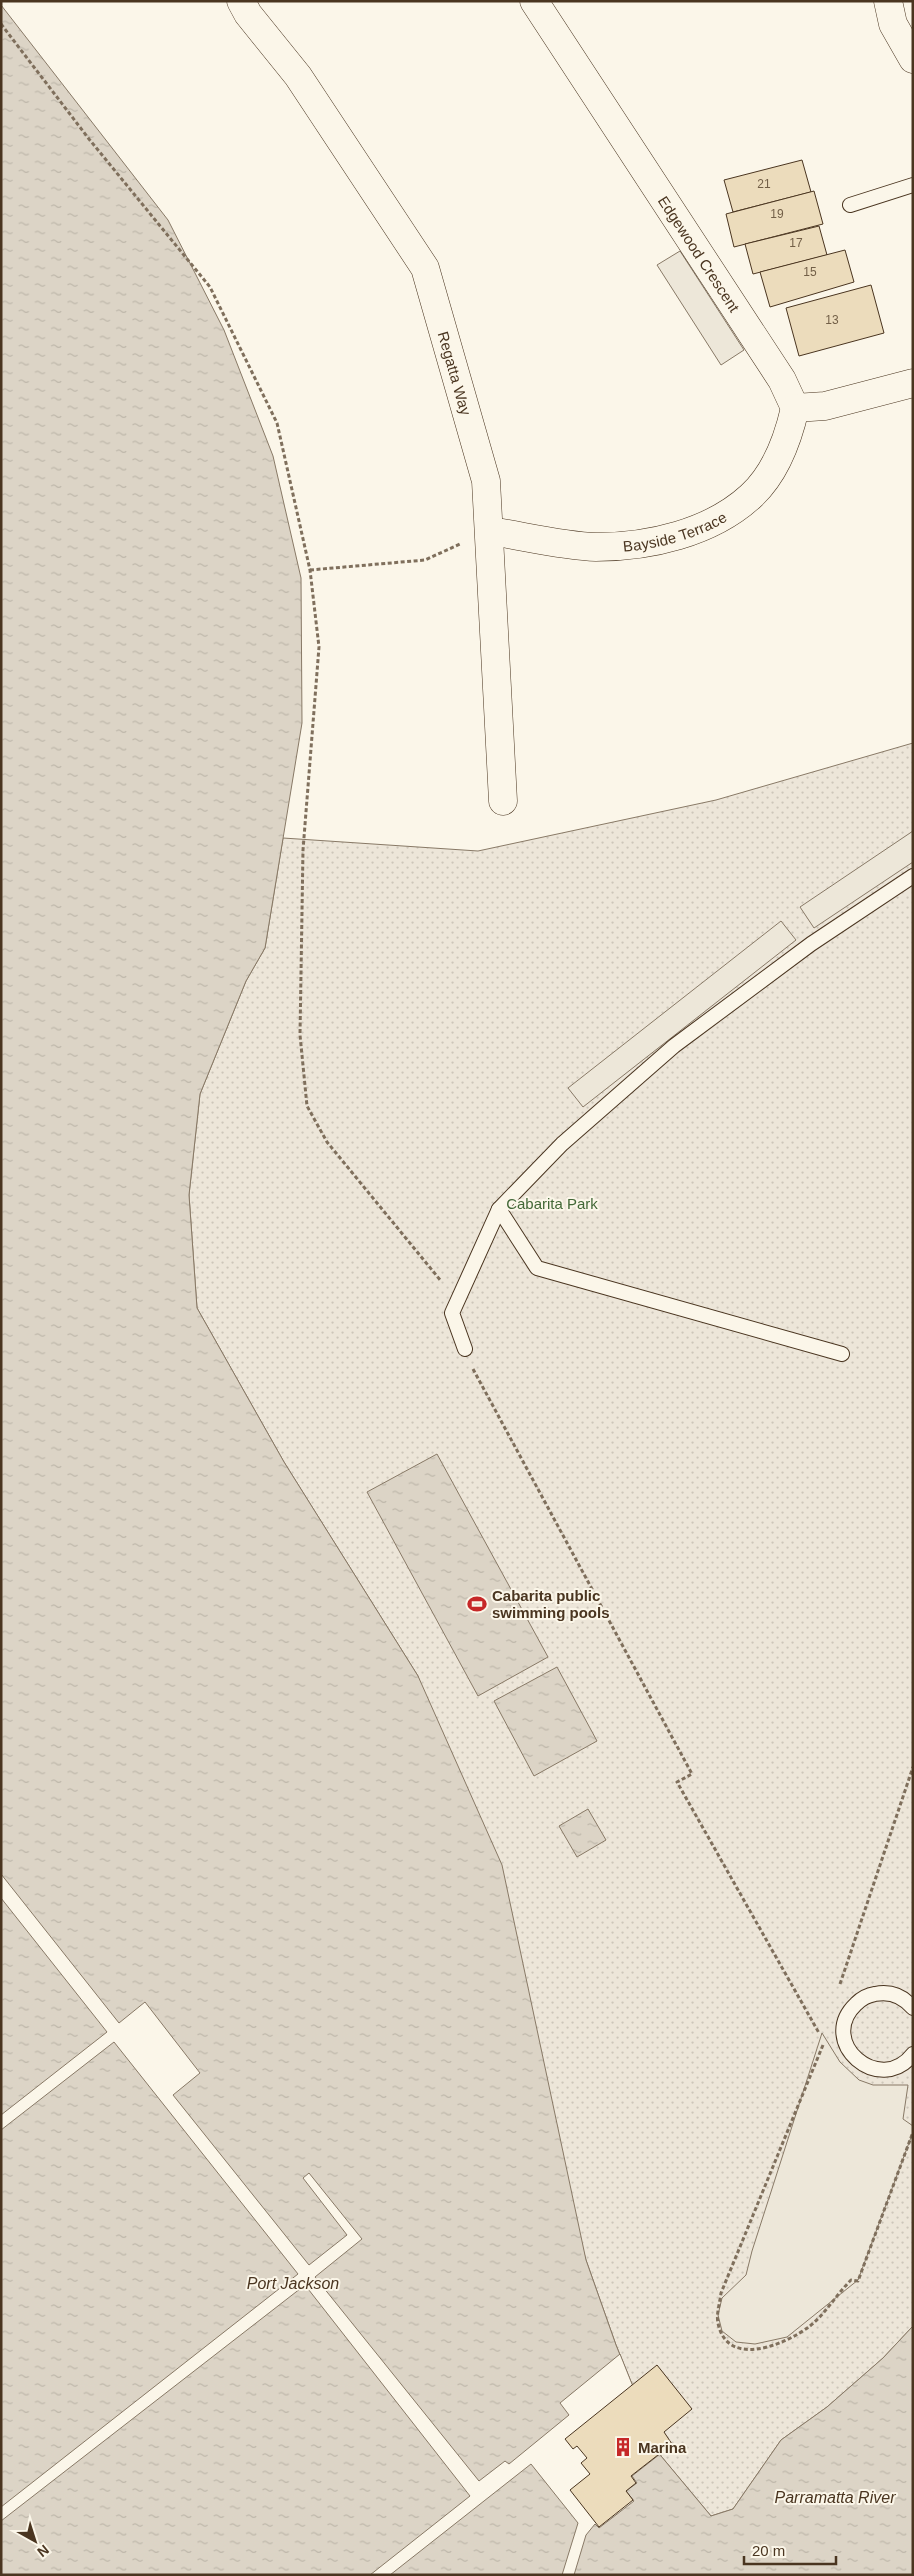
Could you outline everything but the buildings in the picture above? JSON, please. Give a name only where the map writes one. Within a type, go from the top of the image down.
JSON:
[{"type":"street","name":"Regatta Way","points":[[241,1],[248,14],[298,76],[425,268],[486,481],[503,801]]},
{"type":"street","name":"Edgewood Crescent","points":[[534,1],[782,380],[795,408]]},
{"type":"street","points":[[888,1],[893,24],[913,59]]},
{"type":"street","points":[[795,408],[825,406],[913,383]]},
{"type":"street","name":"Bayside Terrace","points":[[490,531],[594,547],[643,544],[692,531],[725,516],[752,495],[772,469],[790,433],[795,408]]},
{"type":"lane","points":[[850,205],[913,185]]},
{"type":"lane","points":[[465,1349],[452,1313],[499,1209],[562,1144],[674,1046],[811,944],[913,876]]},
{"type":"lane","points":[[499,1209],[537,1268],[842,1354]]},
{"type":"lane","points":[[912,2002],[886,1993],[873,1994],[851,2008],[842,2031],[846,2045],[853,2056],[862,2064],[874,2069],[887,2070],[899,2066],[913,2054]]},
{"type":"path","points":[[1,24],[89,138],[210,287],[277,423],[310,570],[319,647],[303,850],[300,1035],[307,1106],[327,1142],[441,1279],[452,1313]]},
{"type":"path","points":[[310,570],[425,560],[490,531]]},
{"type":"path","points":[[465,1349],[470,1364],[692,1774],[677,1782],[824,2041],[721,2293],[717,2322],[723,2338],[732,2346],[751,2351],[783,2342],[809,2326],[851,2280],[858,2281],[913,2132]]},
{"type":"path","points":[[840,1984],[913,1767]]},
{"type":"green space","name":"Cabarita Park","points":[[913,743],[913,2326],[883,2358],[827,2407],[781,2440],[733,2509],[711,2516],[661,2456],[616,2345],[586,2260],[418,1676],[284,1462],[197,1308],[189,1195],[200,1094],[246,981],[265,948],[283,838],[478,851],[716,800]]},
{"type":"shaded area","points":[[680,251],[744,350],[721,365],[657,265]]},
{"type":"shaded area","points":[[913,831],[913,862],[814,928],[800,907]]},
{"type":"shaded area","points":[[781,921],[796,940],[583,1107],[568,1088]]},
{"type":"shaded area","points":[[822,2033],[840,2062],[859,2080],[873,2085],[908,2085],[903,2119],[913,2126],[913,2132],[858,2280],[787,2337],[755,2344],[736,2342],[722,2331],[718,2315],[722,2298],[746,2275]]},
{"type":"water","name":"Port Jackson","points":[[1,5],[168,220],[224,330],[273,456],[301,578],[302,723],[265,948],[246,981],[200,1094],[189,1195],[197,1308],[284,1462],[418,1676],[502,1865],[586,2260],[616,2345],[661,2456],[711,2516],[733,2509],[781,2440],[827,2407],[883,2358],[913,2326],[913,2575],[1,2575]]},
{"type":"water","points":[[437,1454],[548,1657],[478,1696],[367,1492]]},
{"type":"water","points":[[557,1667],[597,1741],[534,1776],[494,1701]]},
{"type":"water","points":[[588,1809],[606,1840],[577,1857],[559,1826]]},
{"type":"pier","points":[[1,1874],[119,2023],[145,2002],[200,2073],[173,2095],[309,2265],[347,2235],[303,2178],[309,2173],[362,2239],[315,2277],[479,2481],[505,2461],[509,2464],[569,2415],[560,2403],[620,2354],[660,2454],[632,2476],[637,2483],[626,2491],[634,2501],[599,2528],[595,2524],[586,2535],[574,2575],[562,2575],[578,2523],[531,2464],[390,2575],[370,2575],[470,2496],[305,2285],[1,2521],[1,2507],[298,2274],[114,2042],[1,2130],[1,2115],[107,2032],[1,1898]]},
{"type":"place","name":"Cabarita public swimming pools","points":[[477,1604]]},
{"type":"place","name":"Marina","points":[[623,2447]]},
{"type":"water label","name":"Parramatta River","points":[[835,2497]]}]
